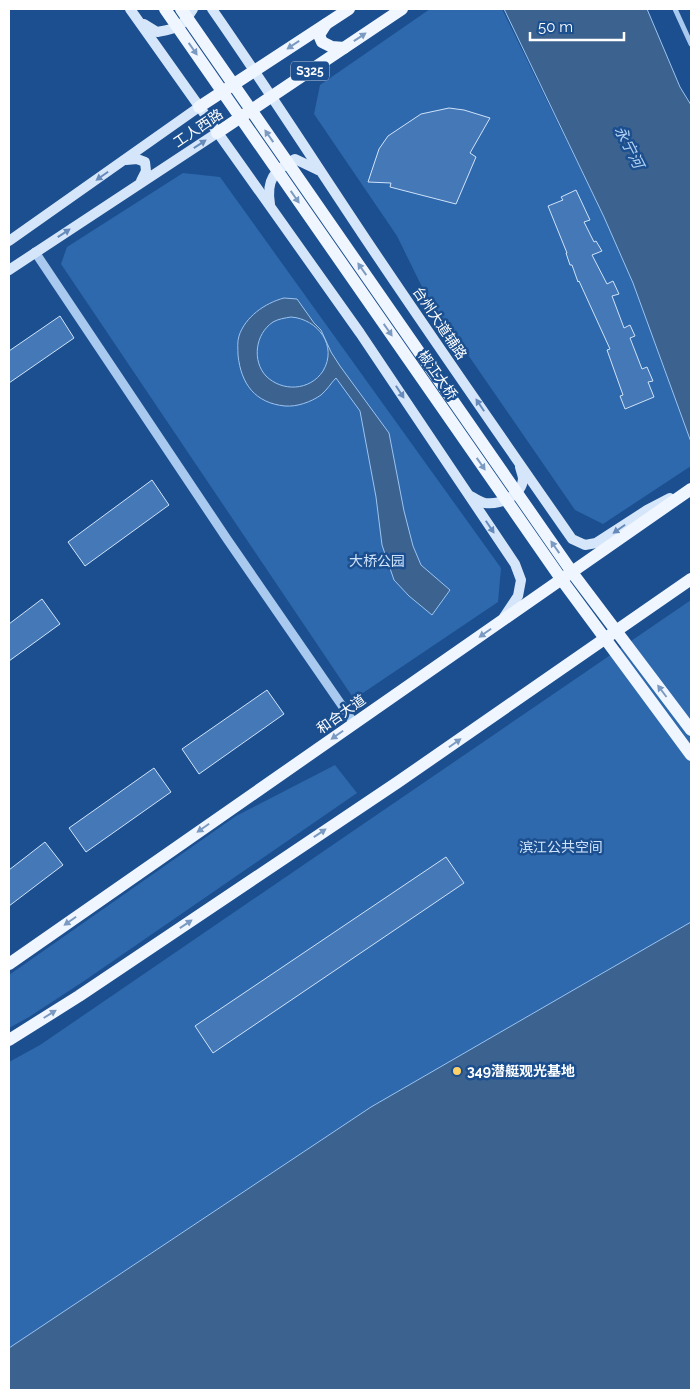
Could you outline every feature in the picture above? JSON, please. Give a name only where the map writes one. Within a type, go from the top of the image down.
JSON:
[{"type":"main road","points":[[130,9],[387,373],[514,564],[521,580],[518,596],[501,622]]},
{"type":"main road","name":"椒江大桥","points":[[165,9],[564,583],[691,755]]},
{"type":"main road","name":"椒江大桥","points":[[181,9],[574,575],[691,730]]},
{"type":"main road","points":[[138,21],[157,32],[169,30],[184,24],[193,9]]},
{"type":"main road","name":"台州大道辅路","points":[[212,9],[367,241],[572,539],[585,545],[596,544],[646,510],[688,491]]},
{"type":"main road","name":"工人西路","points":[[9,241],[199,107],[349,9]]},
{"type":"main road","name":"工人西路","points":[[9,270],[402,9]]},
{"type":"main road","points":[[326,24],[319,35],[322,42],[332,48],[344,48]]},
{"type":"main road","points":[[125,160],[137,159],[145,162],[146,172],[139,184]]},
{"type":"main road","points":[[270,207],[268,190],[271,179],[281,167],[295,159],[321,171]]},
{"type":"main road","points":[[468,494],[482,503],[493,504],[510,498],[520,488],[523,479],[519,462]]},
{"type":"main road","name":"和合大道","points":[[9,964],[688,491]]},
{"type":"main road","points":[[9,1040],[79,996],[398,782],[691,579]]},
{"type":"street","points":[[674,9],[691,44]]},
{"type":"street","points":[[35,252],[227,539],[354,723]]},
{"type":"green space","points":[[430,9],[502,9],[604,217],[633,283],[691,442],[691,466],[603,524],[575,510],[424,291],[397,236],[314,114],[320,85]]},
{"type":"green space","name":"大桥公园","points":[[183,173],[220,177],[501,568],[498,602],[354,699],[61,264],[67,247]]},
{"type":"green space","name":"滨江公共空间","points":[[691,600],[691,922],[371,1107],[9,1348],[9,1062],[40,1045]]},
{"type":"green space","points":[[335,765],[357,793],[84,981],[9,1028],[9,975],[236,816]]},
{"type":"water","name":"永宁河","points":[[504,9],[647,9],[680,87],[691,105],[691,442],[633,283],[604,217]]},
{"type":"water","points":[[284,298],[297,299],[321,330],[326,341],[317,328],[301,319],[291,317],[273,322],[262,333],[259,340],[257,355],[259,363],[266,376],[280,385],[288,387],[303,386],[317,378],[323,371],[327,362],[327,343],[340,366],[389,433],[404,511],[413,546],[421,565],[450,590],[432,615],[409,596],[394,580],[382,545],[376,497],[360,411],[336,378],[317,398],[304,404],[285,406],[265,401],[258,396],[251,390],[242,375],[238,355],[239,336],[251,317],[270,303]]},
{"type":"water","points":[[691,922],[691,1390],[9,1390],[9,1348],[371,1107]]},
{"type":"building","points":[[449,108],[464,110],[490,118],[470,153],[476,157],[456,204],[390,187],[391,183],[368,182],[379,149],[388,136],[421,114]]},
{"type":"building","points":[[576,190],[590,220],[584,222],[594,242],[596,241],[602,251],[592,255],[607,284],[613,281],[619,294],[612,296],[624,328],[630,325],[635,336],[630,338],[642,369],[647,367],[653,381],[648,382],[654,397],[625,409],[620,396],[623,395],[607,350],[610,349],[578,282],[572,265],[570,265],[548,206],[563,200],[561,197]]},
{"type":"building","points":[[60,316],[74,338],[9,383],[9,351]]},
{"type":"building","points":[[152,480],[169,505],[85,566],[68,542]]},
{"type":"building","points":[[42,599],[60,624],[9,661],[9,624]]},
{"type":"building","points":[[267,690],[284,714],[199,774],[182,749]]},
{"type":"building","points":[[154,768],[171,792],[86,852],[69,828]]},
{"type":"building","points":[[45,842],[63,865],[9,906],[9,870]]},
{"type":"building","points":[[446,857],[464,883],[213,1053],[195,1026]]},
{"type":"place","name":"349潜艇观光基地","points":[[457,1071]]}]
